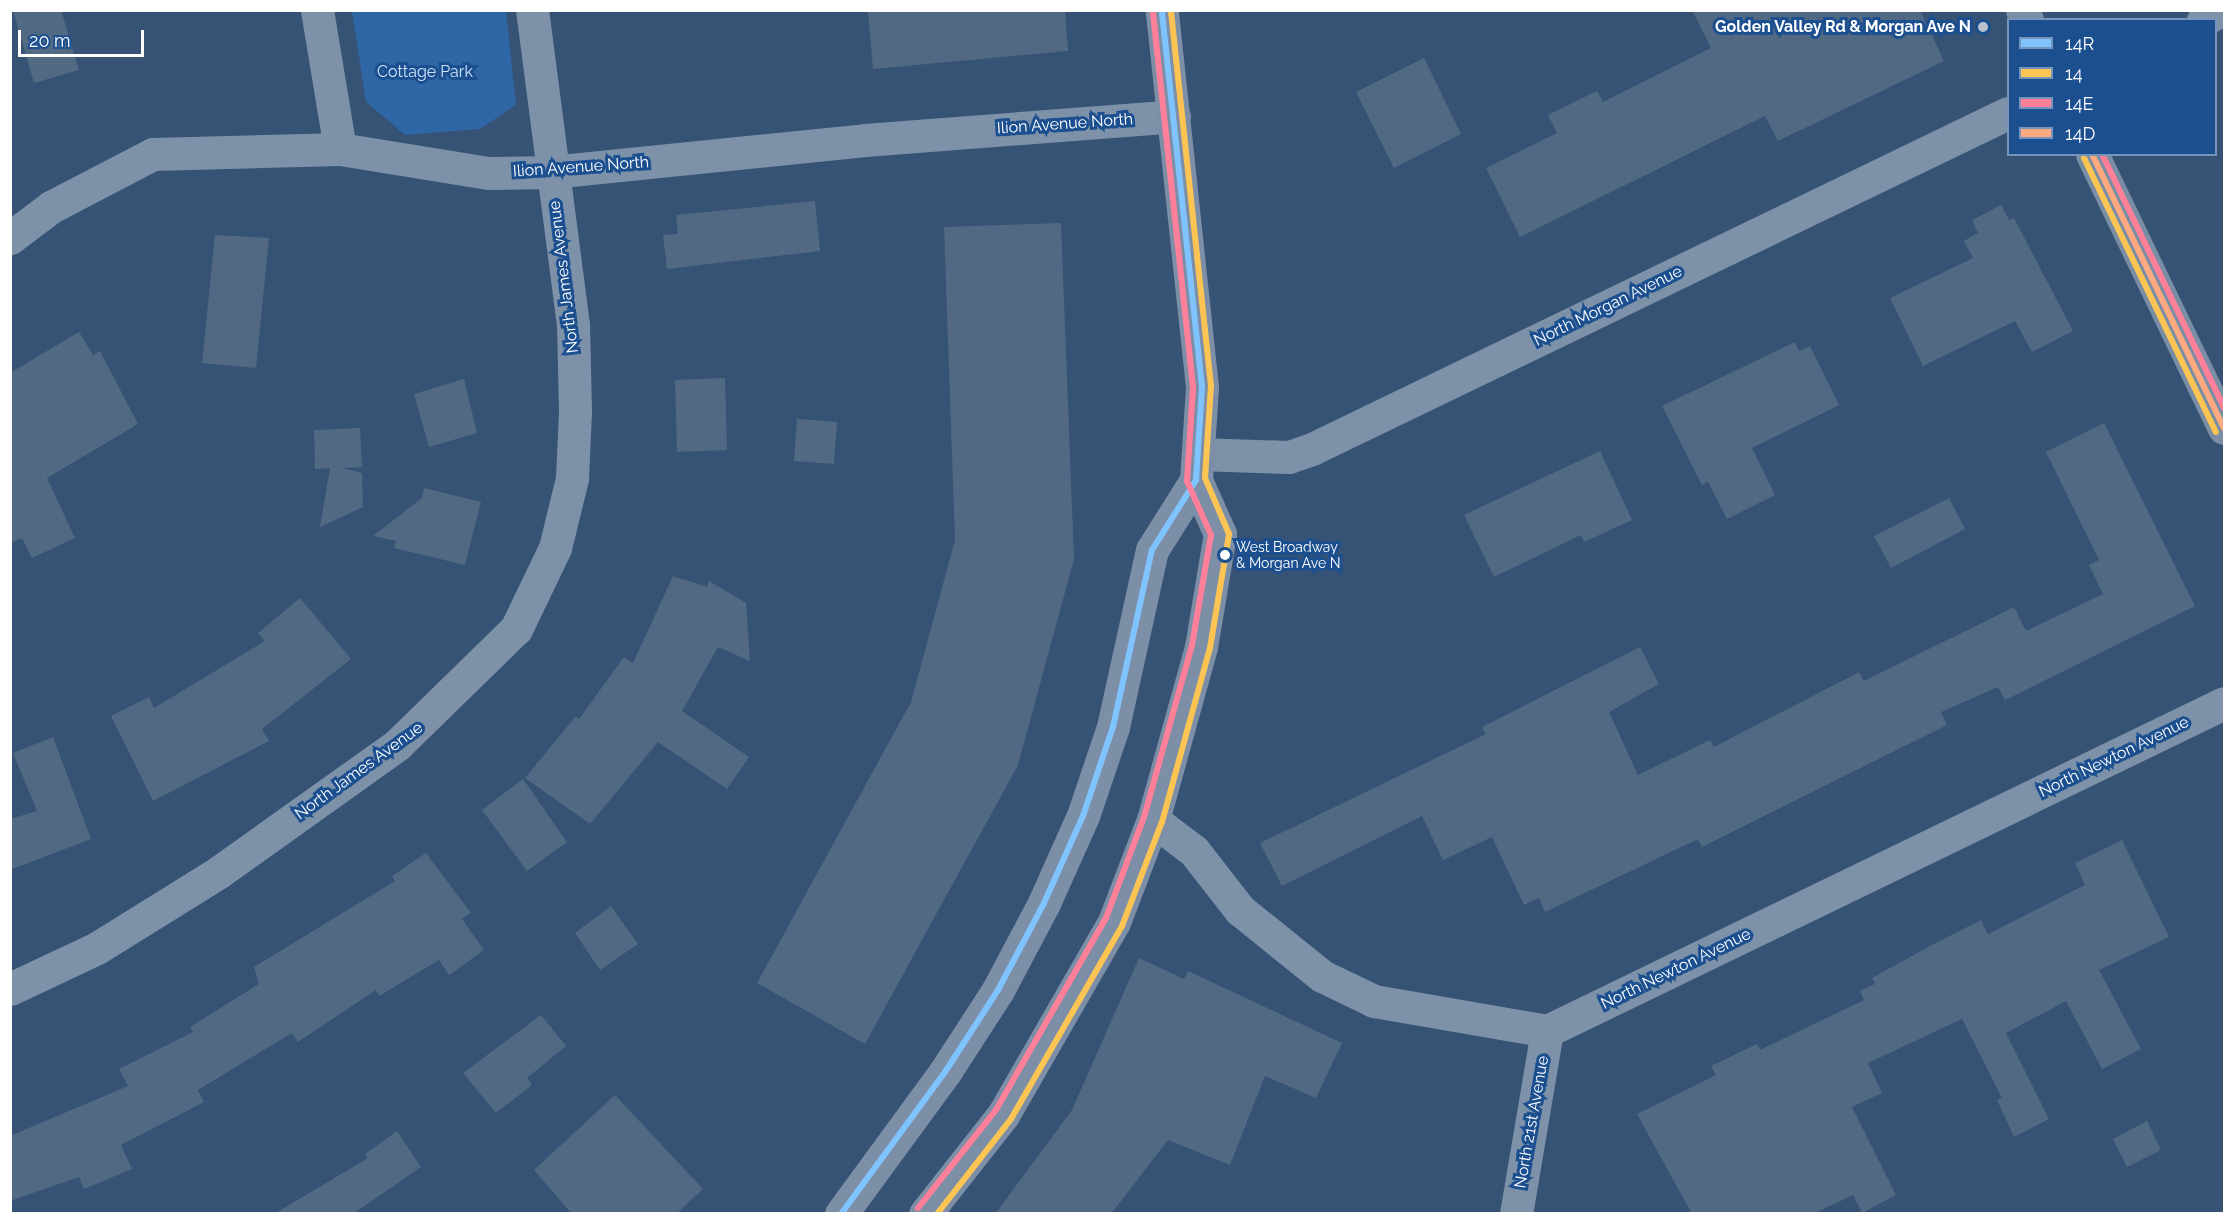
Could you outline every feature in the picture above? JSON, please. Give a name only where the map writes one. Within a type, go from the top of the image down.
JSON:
[{"type":"main road","points":[[925,1214],[1003,1115],[1056,1030],[1114,922],[1153,820],[1201,646],[1220,534],[1197,467],[1202,387],[1162,10]]},
{"type":"main road","points":[[841,1214],[980,1017],[1044,903],[1113,727],[1152,550],[1197,467]]},
{"type":"street","points":[[317,10],[340,149]]},
{"type":"street","name":"North James Avenue","points":[[10,989],[98,948],[219,872],[397,746],[516,629],[555,548],[572,478],[573,325],[551,172],[532,10]]},
{"type":"street","points":[[2207,18],[2221,10]]},
{"type":"street","name":"North Morgan Avenue","points":[[1197,467],[1289,457],[1312,449],[2007,113]]},
{"type":"street","name":"Ilion Avenue North","points":[[10,238],[51,207],[153,154],[340,149],[488,173],[551,172],[865,140],[1174,116]]},
{"type":"street","points":[[2093,156],[2224,428]]},
{"type":"street","name":"North Newton Avenue","points":[[1547,1031],[2224,703]]},
{"type":"street","points":[[1153,820],[1194,851],[1240,910],[1322,976],[1374,1001],[1547,1031]]},
{"type":"street","name":"North 21st Avenue","points":[[1516,1214],[1547,1031]]},
{"type":"green space","name":"Cottage Park","points":[[352,11],[506,11],[516,105],[480,129],[405,135],[366,102]]},
{"type":"building","points":[[13,10],[61,10],[79,70],[34,83]]},
{"type":"building","points":[[868,10],[1065,10],[1068,51],[873,69]]},
{"type":"building","points":[[1692,10],[1920,10],[1944,61],[1778,141],[1765,116],[1520,237],[1486,168],[1557,133],[1548,115],[1597,91],[1603,102],[1711,48]]},
{"type":"building","points":[[1424,58],[1461,134],[1394,168],[1356,92]]},
{"type":"building","points":[[815,201],[820,251],[667,269],[663,235],[678,234],[676,215]]},
{"type":"building","points":[[2001,205],[2009,220],[2014,218],[2073,331],[2032,352],[2015,321],[1923,366],[1890,298],[1973,258],[1964,241],[1978,233],[1972,220]]},
{"type":"building","points":[[1061,223],[1074,559],[1018,765],[865,1044],[757,983],[911,702],[955,540],[944,227]]},
{"type":"building","points":[[215,235],[269,238],[256,368],[202,363]]},
{"type":"building","points":[[79,332],[93,355],[100,351],[138,424],[47,478],[75,538],[32,558],[22,538],[10,543],[10,373]]},
{"type":"building","points":[[1795,342],[1799,351],[1810,346],[1839,405],[1752,448],[1775,495],[1727,519],[1708,482],[1702,485],[1662,406]]},
{"type":"building","points":[[725,378],[727,450],[677,452],[675,380]]},
{"type":"building","points":[[464,379],[477,433],[429,447],[414,394]]},
{"type":"building","points":[[797,419],[837,422],[834,464],[794,461]]},
{"type":"building","points":[[2104,423],[2195,606],[2005,700],[1998,687],[1941,712],[1947,725],[1702,847],[1698,839],[1545,912],[1539,898],[1524,905],[1492,837],[1443,860],[1422,816],[1282,886],[1260,843],[1486,734],[1482,727],[1640,647],[1659,684],[1609,712],[1638,775],[1710,740],[1714,747],[1859,672],[1864,681],[2014,607],[2026,631],[2103,594],[2089,565],[2099,560],[2046,452]]},
{"type":"building","points":[[360,428],[362,467],[342,468],[362,473],[363,507],[320,527],[330,468],[315,469],[314,430]]},
{"type":"building","points":[[1600,451],[1632,520],[1584,542],[1581,535],[1494,577],[1464,515]]},
{"type":"building","points":[[424,488],[481,502],[465,565],[394,548],[396,541],[373,536],[422,498]]},
{"type":"building","points":[[1949,498],[1965,529],[1891,568],[1874,536]]},
{"type":"building","points":[[673,576],[707,587],[709,581],[746,603],[750,661],[718,647],[682,711],[749,757],[727,789],[658,742],[590,824],[525,778],[576,716],[579,719],[624,657],[633,663]]},
{"type":"building","points":[[300,598],[351,659],[262,729],[269,741],[153,801],[111,716],[149,697],[154,708],[265,641],[258,633]]},
{"type":"building","points":[[53,737],[91,839],[10,870],[10,819],[37,811],[13,753]]},
{"type":"building","points":[[523,779],[567,842],[527,871],[482,810]]},
{"type":"building","points":[[2122,840],[2169,937],[2099,970],[2141,1049],[2102,1069],[2066,1001],[2006,1033],[2049,1119],[2014,1137],[1997,1100],[2002,1098],[1962,1019],[1868,1063],[1882,1093],[1852,1107],[1896,1195],[1862,1213],[1853,1195],[1813,1214],[1692,1214],[1637,1114],[1716,1075],[1711,1066],[1757,1044],[1760,1050],[1864,1000],[1860,991],[1875,984],[1872,978],[1930,946],[1981,920],[1988,934],[2085,885],[2075,863]]},
{"type":"building","points":[[426,853],[471,913],[462,919],[484,950],[449,975],[439,960],[379,996],[376,990],[298,1042],[292,1033],[198,1090],[204,1102],[121,1145],[132,1169],[84,1189],[79,1177],[10,1201],[10,1136],[128,1086],[119,1069],[193,1032],[190,1027],[259,984],[254,967],[395,881],[392,876]]},
{"type":"building","points":[[611,906],[638,944],[600,970],[575,933]]},
{"type":"building","points":[[1139,958],[1184,979],[1188,971],[1342,1043],[1316,1098],[1265,1076],[1230,1165],[1168,1140],[1111,1214],[995,1214],[1072,1110]]},
{"type":"building","points":[[541,1015],[566,1046],[527,1078],[532,1085],[496,1113],[463,1073]]},
{"type":"building","points":[[615,1095],[703,1189],[676,1214],[572,1214],[534,1170]]},
{"type":"building","points":[[2147,1121],[2161,1150],[2127,1167],[2113,1139]]},
{"type":"building","points":[[397,1131],[421,1167],[353,1214],[274,1214],[368,1158],[365,1154]]},
{"type":"transit line","name":"14R","points":[[841,1214],[945,1072],[998,990],[1044,903],[1083,816],[1113,727],[1152,550],[1196,480],[1202,387],[1162,10]]},
{"type":"transit line","name":"14","points":[[937,1214],[1011,1119],[1122,926],[1162,822],[1210,648],[1229,534],[1205,478],[1211,386],[1171,10]]},
{"type":"transit line","name":"14E","points":[[918,1208],[996,1110],[1106,918],[1144,817],[1192,645],[1211,535],[1187,481],[1193,387],[1153,11]]},
{"type":"transit line","name":"14D","points":[[2093,156],[2224,428]]},
{"type":"transit line","name":"14E","points":[[2103,156],[2224,408]]},
{"type":"transit line","name":"14","points":[[2084,158],[2216,432]]},
{"type":"place","name":"Golden Valley Rd & Morgan Ave N","points":[[1983,27]]},
{"type":"place","name":"West Broadway & Morgan Ave N","points":[[1225,555]]}]
